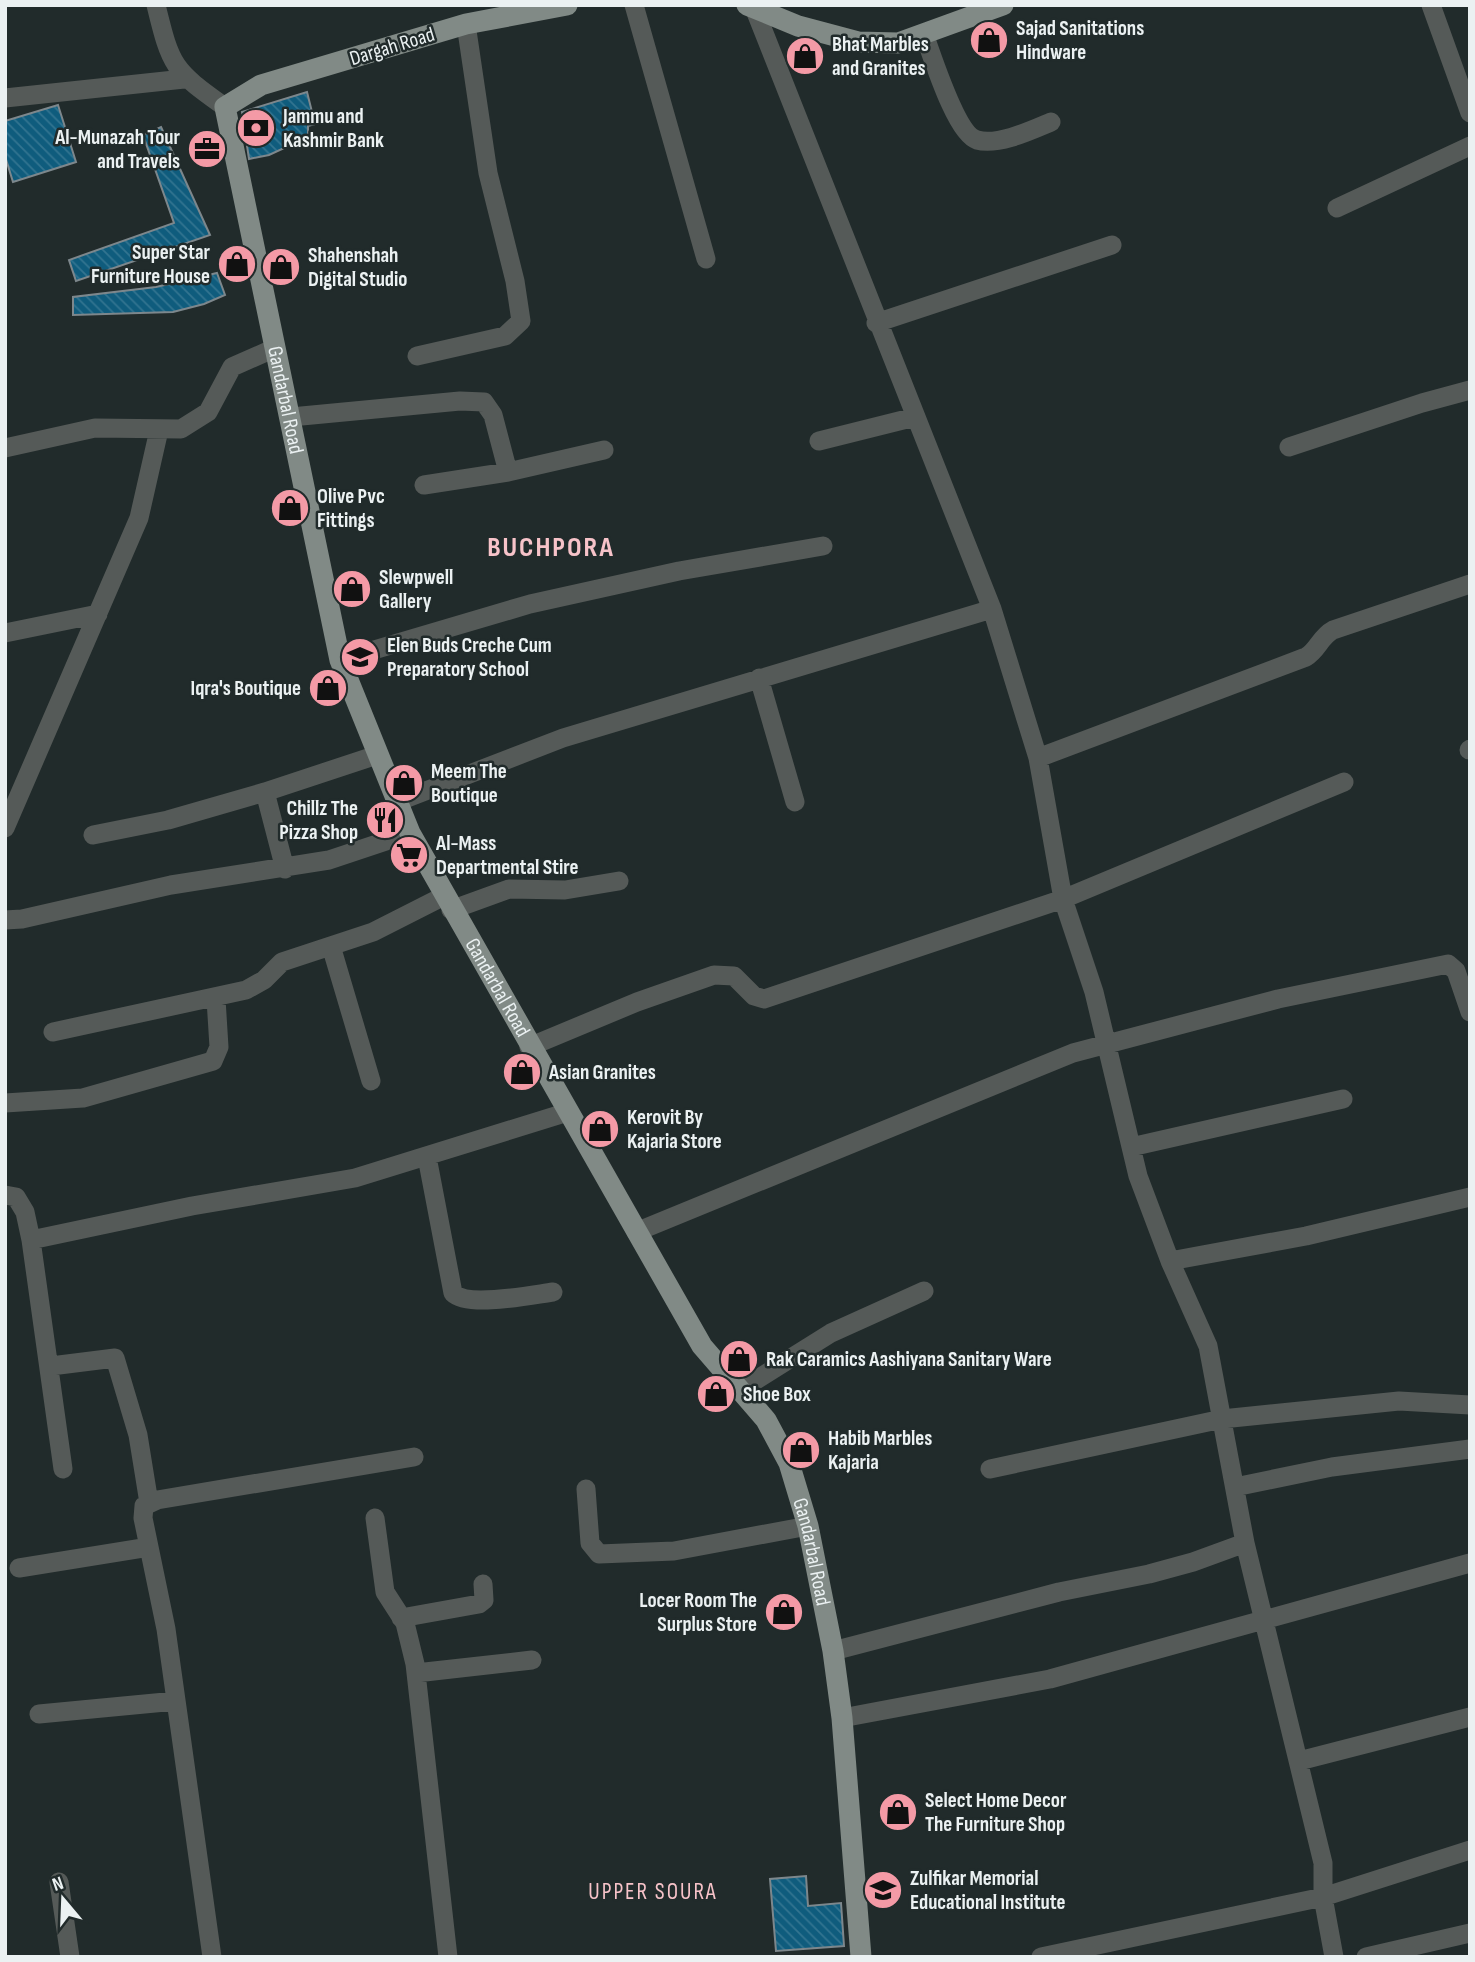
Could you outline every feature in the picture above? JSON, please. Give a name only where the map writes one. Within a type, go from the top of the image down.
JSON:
[{"type":"main road","name":"Dargah Road","points":[[225,107],[261,85],[523,9],[567,5]]},
{"type":"main road","points":[[747,5],[798,26],[858,42],[898,43],[1003,5]]},
{"type":"main road","name":"Gandarbal Road","points":[[225,107],[340,660],[377,755],[410,833],[448,903],[702,1346],[765,1420],[789,1463],[808,1526],[833,1651],[842,1718],[861,1957]]},
{"type":"street","points":[[156,5],[170,57],[184,79],[225,107]]},
{"type":"street","points":[[634,5],[706,259]]},
{"type":"street","points":[[1431,5],[1470,113]]},
{"type":"street","points":[[753,6],[992,609],[1038,758],[1063,899],[1084,957],[1108,1044],[1130,1147],[1147,1204],[1204,1334],[1245,1543],[1324,1863],[1323,1897],[1334,1957]]},
{"type":"street","points":[[417,356],[505,336],[521,321],[515,281],[488,173],[466,24]]},
{"type":"street","points":[[924,34],[958,120],[968,134],[977,140],[991,140],[1051,122]]},
{"type":"street","points":[[5,98],[184,79]]},
{"type":"street","points":[[1337,208],[1470,146]]},
{"type":"street","points":[[877,323],[1112,244]]},
{"type":"street","points":[[5,448],[96,428],[127,426],[159,430],[181,429],[195,423],[208,412],[232,366],[275,348]]},
{"type":"street","points":[[1289,447],[1470,390]]},
{"type":"street","points":[[291,417],[460,401],[484,402],[493,415],[508,472]]},
{"type":"street","points":[[819,441],[915,417]]},
{"type":"street","points":[[5,828],[139,518],[159,430]]},
{"type":"street","points":[[424,485],[508,472],[604,450]]},
{"type":"street","points":[[340,660],[530,604],[679,571],[823,546]]},
{"type":"street","points":[[1038,758],[1306,657],[1317,648],[1322,637],[1333,630],[1470,584]]},
{"type":"street","points":[[397,802],[563,738],[992,609]]},
{"type":"street","points":[[5,633],[98,614]]},
{"type":"street","points":[[759,678],[795,802]]},
{"type":"street","points":[[93,835],[169,820],[377,755]]},
{"type":"street","points":[[529,1046],[637,1002],[714,975],[734,976],[754,996],[764,999],[1063,899],[1344,782]]},
{"type":"street","points":[[265,792],[285,869]]},
{"type":"street","points":[[5,920],[22,919],[171,885],[329,860],[410,833]]},
{"type":"street","points":[[53,1032],[216,999],[256,986],[282,962],[373,932],[448,903],[522,887],[565,890],[620,881]]},
{"type":"street","points":[[331,946],[371,1081]]},
{"type":"street","points":[[636,1232],[1023,1073],[1108,1044],[1278,999],[1442,964],[1454,968],[1470,1012]]},
{"type":"street","points":[[5,1102],[83,1098],[213,1061],[219,1046],[216,999]]},
{"type":"street","points":[[1130,1147],[1343,1099]]},
{"type":"street","points":[[31,1240],[192,1206],[355,1178],[568,1112]]},
{"type":"street","points":[[427,1157],[453,1293],[464,1299],[484,1300],[553,1292]]},
{"type":"street","points":[[5,1195],[16,1197],[20,1202],[31,1240],[51,1366],[63,1469]]},
{"type":"street","points":[[1170,1261],[1306,1237],[1470,1196]]},
{"type":"street","points":[[740,1390],[831,1333],[924,1291]]},
{"type":"street","points":[[51,1366],[115,1359],[138,1435],[149,1503]]},
{"type":"street","points":[[990,1469],[1222,1419],[1399,1401],[1470,1405]]},
{"type":"street","points":[[1235,1487],[1332,1467],[1470,1449]]},
{"type":"street","points":[[212,1957],[166,1629],[143,1518],[145,1506],[149,1503],[414,1457]]},
{"type":"street","points":[[586,1489],[590,1543],[599,1554],[674,1551],[808,1526]]},
{"type":"street","points":[[375,1518],[386,1592],[401,1618],[416,1673],[447,1957]]},
{"type":"street","points":[[833,1651],[1059,1592],[1149,1574],[1193,1562],[1245,1543]]},
{"type":"street","points":[[19,1568],[149,1547]]},
{"type":"street","points":[[842,1718],[1050,1679],[1470,1563]]},
{"type":"street","points":[[401,1618],[479,1604],[484,1600],[483,1584]]},
{"type":"street","points":[[416,1673],[531,1660]]},
{"type":"street","points":[[39,1714],[176,1701]]},
{"type":"street","points":[[1299,1760],[1470,1717]]},
{"type":"street","points":[[1041,1957],[1323,1897],[1470,1850]]},
{"type":"street","points":[[59,1882],[70,1957]]},
{"type":"street","points":[[1366,1957],[1470,1933]]},
{"type":"building","points":[[307,92],[315,124],[308,126],[308,137],[269,155],[249,159],[242,112]]},
{"type":"building","points":[[58,105],[76,162],[13,182],[5,156],[5,121]]},
{"type":"building","points":[[161,127],[210,235],[76,281],[69,260],[174,223],[143,135]]},
{"type":"building","points":[[217,273],[225,295],[204,304],[173,312],[73,315],[73,297],[156,287]]},
{"type":"building","points":[[806,1876],[808,1906],[841,1903],[844,1946],[776,1951],[770,1879]]},
{"type":"place","name":"Sajad Sanitations Hindware","points":[[989,40]]},
{"type":"place","name":"Bhat Marbles and Granites","points":[[805,56]]},
{"type":"place","name":"Jammu and Kashmir Bank","points":[[256,128]]},
{"type":"place","name":"Al-Munazah Tour and Travels","points":[[207,149]]},
{"type":"place","name":"Super Star Furniture House","points":[[237,264]]},
{"type":"place","name":"Shahenshah Digital Studio","points":[[281,267]]},
{"type":"place","name":"Olive Pvc Fittings","points":[[290,508]]},
{"type":"place","name":"Slewpwell Gallery","points":[[352,589]]},
{"type":"place","name":"Elen Buds Creche Cum Preparatory School","points":[[360,657]]},
{"type":"place","name":"Iqra's Boutique","points":[[328,688]]},
{"type":"place","name":"Meem The Boutique","points":[[404,783]]},
{"type":"place","name":"Chillz The Pizza Shop","points":[[385,820]]},
{"type":"place","name":"Al-Mass Departmental Stire","points":[[409,855]]},
{"type":"place","name":"Asian Granites","points":[[522,1072]]},
{"type":"place","name":"Kerovit By Kajaria Store","points":[[600,1129]]},
{"type":"place","name":"Rak Caramics Aashiyana Sanitary Ware","points":[[739,1359]]},
{"type":"place","name":"Shoe Box","points":[[716,1394]]},
{"type":"place","name":"Habib Marbles Kajaria","points":[[801,1450]]},
{"type":"place","name":"Locer Room The Surplus Store","points":[[784,1612]]},
{"type":"place","name":"Select Home Decor The Furniture Shop","points":[[898,1812]]},
{"type":"place","name":"Zulfikar Memorial Educational Institute","points":[[883,1890]]},
{"type":"district","name":"BUCHPORA","points":[[551,546]]},
{"type":"district","name":"UPPER SOURA","points":[[653,1891]]}]
